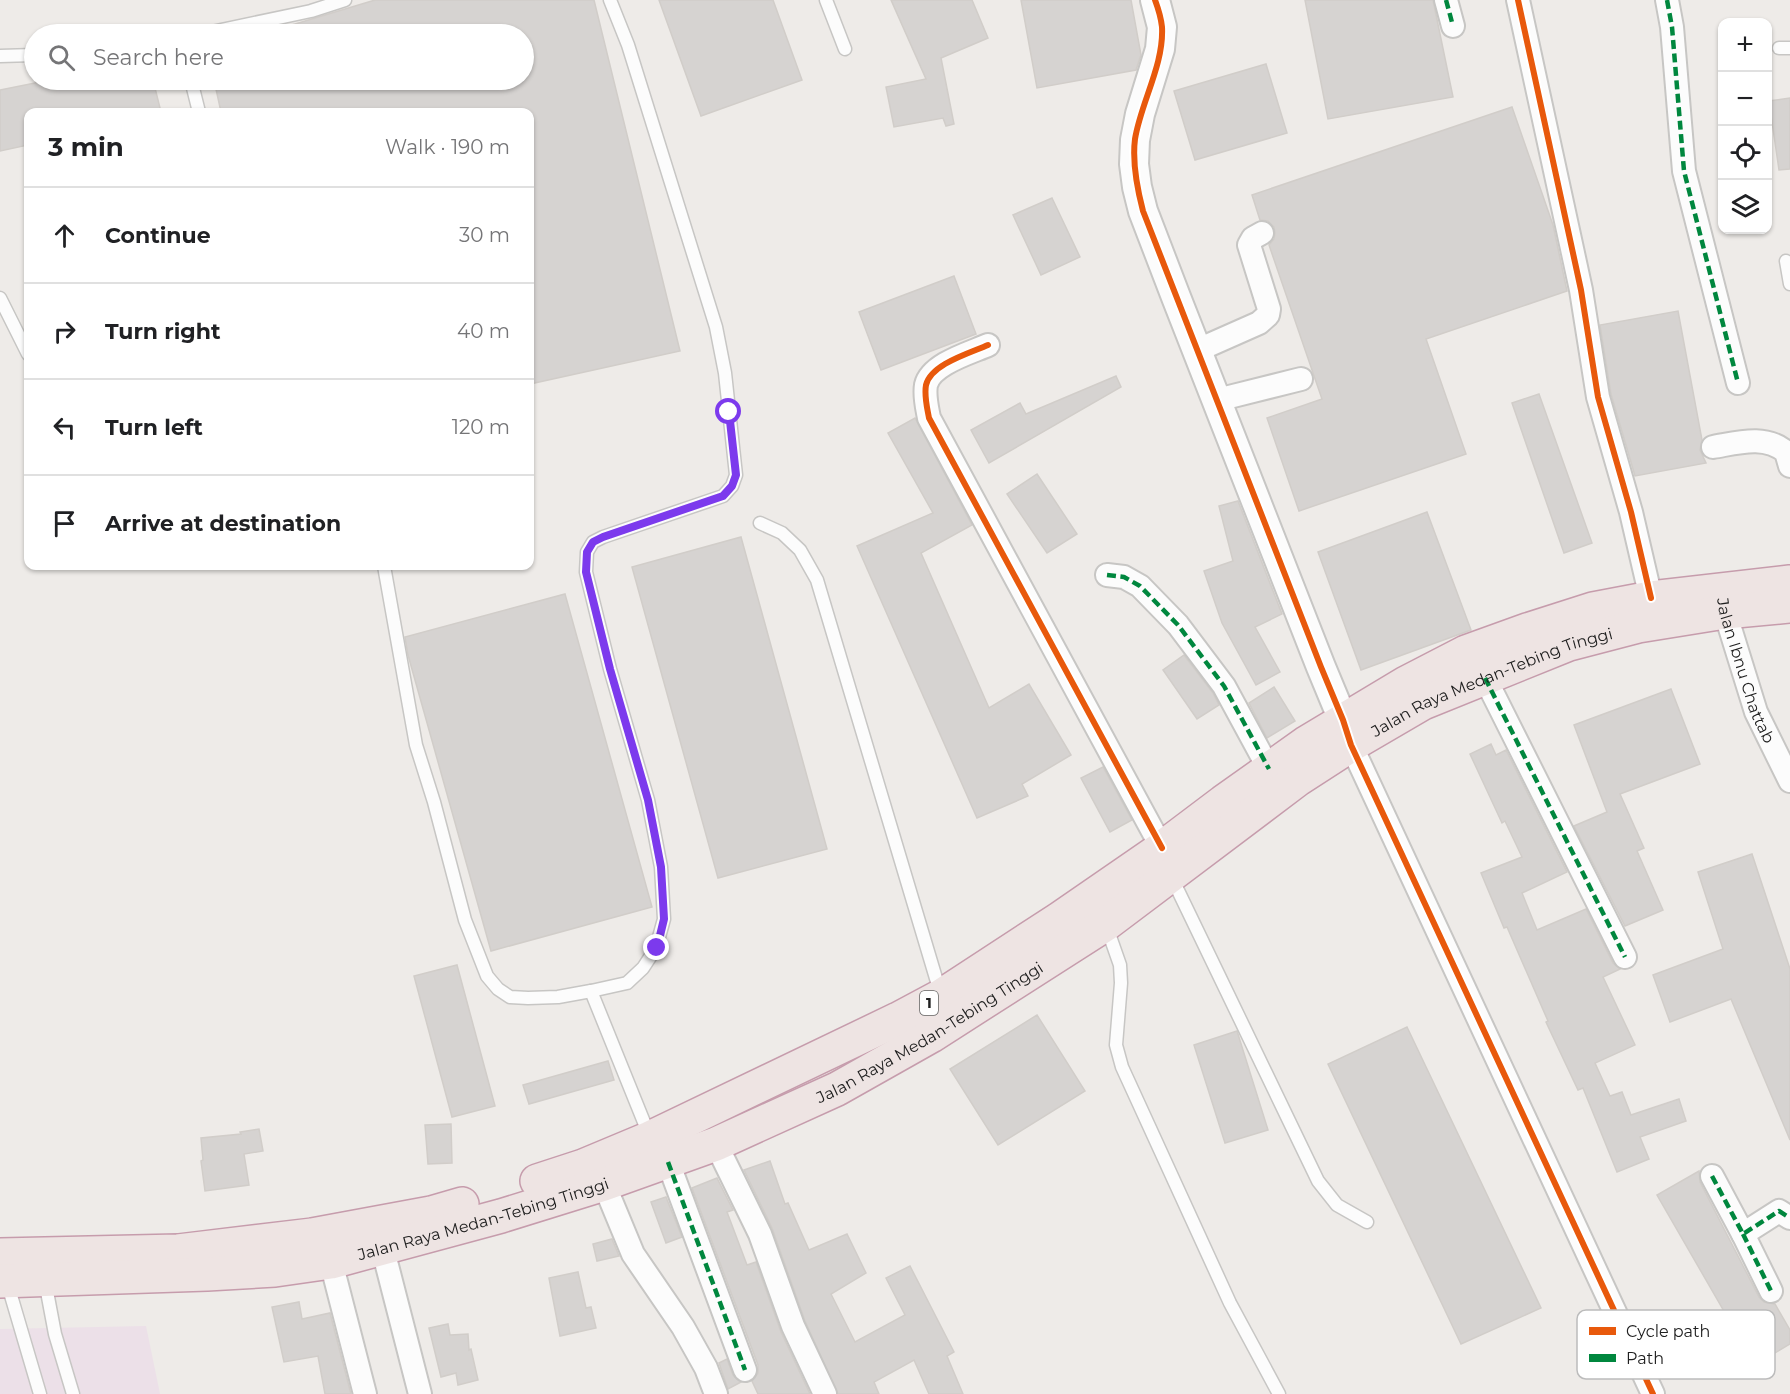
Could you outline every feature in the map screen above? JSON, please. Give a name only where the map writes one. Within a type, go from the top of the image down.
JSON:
[{"type":"highway","name":"Jalan Raya Medan-Tebing Tinggi","points":[[2,1272],[312,1235],[431,1213],[583,1166],[659,1150],[717,1144],[848,1083],[931,1036],[1106,924],[1167,862],[1269,769],[1347,733],[1569,644],[1790,582]]},
{"type":"highway","name":"Jalan Raya Medan-Tebing Tinggi","points":[[2,1272],[45,1280],[264,1271],[331,1262],[383,1250],[604,1184],[659,1150],[941,996],[1059,919],[1167,862],[1298,780],[1347,733],[1407,683],[1467,652],[1593,609],[1651,598],[1790,606]]},
{"type":"street","points":[[1155,0],[1162,27],[1160,49],[1140,114],[1135,140],[1134,164],[1137,187],[1147,222],[1347,733],[1614,1310]]},
{"type":"street","points":[[1446,0],[1453,26]]},
{"type":"street","points":[[1518,0],[1581,290],[1598,397],[1631,512],[1651,598]]},
{"type":"street","points":[[1667,0],[1672,27],[1684,171],[1738,383]]},
{"type":"street","points":[[1198,350],[1259,323],[1268,315],[1269,309],[1249,245],[1253,238],[1262,233]]},
{"type":"street","points":[[988,345],[938,367],[927,382],[925,399],[929,418],[1167,862]]},
{"type":"street","points":[[1216,400],[1301,379]]},
{"type":"street","points":[[1713,447],[1749,441],[1769,442],[1786,452],[1790,466]]},
{"type":"street","points":[[1107,575],[1124,577],[1140,586],[1178,625],[1224,686],[1269,769]]},
{"type":"street","name":"Jalan Ibnu Chattab","points":[[1724,601],[1756,712],[1790,781]]},
{"type":"street","points":[[1485,678],[1624,957]]},
{"type":"street","points":[[717,1144],[760,1234],[793,1326],[825,1394]]},
{"type":"street","points":[[659,1150],[745,1370]]},
{"type":"street","points":[[1712,1176],[1772,1291]]},
{"type":"street","points":[[604,1184],[633,1254],[684,1327],[706,1368],[716,1394]]},
{"type":"street","points":[[1743,1234],[1779,1211],[1790,1218]]},
{"type":"street","points":[[383,1250],[420,1394]]},
{"type":"street","points":[[331,1262],[364,1394]]},
{"type":"street","points":[[1646,1379],[1653,1394]]},
{"type":"lane","points":[[249,24],[311,11],[345,0]]},
{"type":"lane","points":[[385,570],[416,745],[465,920],[487,976],[498,989],[510,997],[558,997],[627,983],[643,968],[657,948],[664,919],[661,867],[648,800],[610,669],[586,572],[587,552],[593,542],[603,537],[723,496],[732,486],[736,475],[725,373],[716,327],[628,45],[610,0]]},
{"type":"lane","points":[[826,0],[845,49]]},
{"type":"lane","points":[[0,56],[24,56]]},
{"type":"lane","points":[[194,90],[198,108]]},
{"type":"lane","points":[[1786,261],[1790,284]]},
{"type":"lane","points":[[0,298],[24,346]]},
{"type":"lane","points":[[760,524],[783,533],[800,550],[818,580],[941,996]]},
{"type":"lane","points":[[1167,862],[1318,1181],[1337,1205],[1367,1222]]},
{"type":"lane","points":[[1106,924],[1120,965],[1121,983],[1116,1046],[1122,1067],[1230,1303],[1279,1394]]},
{"type":"lane","points":[[591,991],[659,1150]]},
{"type":"lane","points":[[2,1272],[40,1394]]},
{"type":"lane","points":[[45,1280],[55,1334],[73,1394]]},
{"type":"shaded area","points":[[146,1326],[160,1394],[0,1394],[0,1329]]},
{"type":"building","points":[[375,0],[594,0],[680,351],[534,383],[534,108],[220,108],[216,90],[534,90],[534,24],[295,24]]},
{"type":"building","points":[[659,0],[773,0],[802,80],[701,116]]},
{"type":"building","points":[[891,0],[972,0],[988,38],[941,58],[954,124],[946,126],[943,118],[894,127],[886,87],[926,79]]},
{"type":"building","points":[[1021,0],[1131,0],[1141,55],[1136,70],[1037,88]]},
{"type":"building","points":[[1305,0],[1433,0],[1453,97],[1328,119]]},
{"type":"building","points":[[1266,64],[1287,133],[1195,160],[1174,91]]},
{"type":"building","points":[[24,85],[24,90],[156,90],[160,108],[24,108],[24,146],[0,151],[0,90]]},
{"type":"building","points":[[1790,98],[1790,169],[1779,170],[1772,122],[1772,101]]},
{"type":"building","points":[[1512,107],[1553,225],[1567,291],[1426,339],[1466,454],[1299,511],[1267,418],[1322,399],[1269,245],[1274,239],[1274,227],[1268,221],[1260,220],[1252,195]]},
{"type":"building","points":[[1052,198],[1080,257],[1041,275],[1013,215]]},
{"type":"building","points":[[954,276],[976,334],[881,370],[859,312]]},
{"type":"building","points":[[1678,311],[1702,440],[1700,450],[1706,463],[1635,476],[1611,394],[1600,325]]},
{"type":"building","points":[[1116,376],[1121,387],[989,463],[971,430],[1020,403],[1026,414]]},
{"type":"building","points":[[1539,394],[1592,543],[1564,553],[1512,403]]},
{"type":"building","points":[[915,418],[972,525],[921,553],[989,708],[1029,684],[1071,755],[1022,784],[1028,796],[977,818],[857,546],[933,513],[888,433]]},
{"type":"building","points":[[1037,474],[1077,534],[1047,553],[1007,494]]},
{"type":"building","points":[[1238,501],[1282,614],[1255,627],[1280,672],[1256,685],[1222,623],[1204,571],[1233,561],[1219,506]]},
{"type":"building","points":[[1427,512],[1471,630],[1361,670],[1318,552]]},
{"type":"building","points":[[741,537],[827,849],[718,878],[632,567]]},
{"type":"building","points":[[565,594],[652,907],[491,951],[408,655],[405,637]]},
{"type":"building","points":[[1184,655],[1213,693],[1219,705],[1197,719],[1163,670]]},
{"type":"building","points":[[1274,687],[1295,721],[1267,738],[1249,703]]},
{"type":"building","points":[[1671,689],[1700,764],[1620,794],[1644,848],[1637,851],[1663,910],[1625,926],[1574,826],[1607,812],[1574,725]]},
{"type":"building","points":[[1491,744],[1496,755],[1506,750],[1567,872],[1522,893],[1537,930],[1586,909],[1613,963],[1620,969],[1603,977],[1635,1045],[1595,1063],[1610,1096],[1622,1092],[1631,1115],[1679,1099],[1686,1121],[1640,1137],[1649,1159],[1617,1172],[1583,1088],[1578,1090],[1481,873],[1522,857],[1505,821],[1502,823],[1470,754]]},
{"type":"building","points":[[1103,767],[1132,820],[1110,832],[1081,778]]},
{"type":"building","points":[[1752,854],[1790,969],[1790,1140],[1731,999],[1670,1022],[1653,975],[1723,949],[1698,872]]},
{"type":"building","points":[[457,965],[495,1106],[452,1117],[414,976]]},
{"type":"building","points":[[1037,1015],[1085,1091],[998,1145],[950,1069]]},
{"type":"building","points":[[1407,1027],[1541,1308],[1461,1344],[1328,1064]]},
{"type":"building","points":[[1237,1031],[1268,1130],[1225,1143],[1194,1045]]},
{"type":"building","points":[[608,1061],[614,1080],[529,1104],[523,1085]]},
{"type":"building","points":[[451,1124],[452,1163],[428,1164],[425,1125]]},
{"type":"building","points":[[259,1129],[263,1151],[244,1154],[249,1185],[205,1191],[201,1138],[241,1134],[240,1132]]},
{"type":"building","points":[[770,1161],[785,1204],[788,1203],[809,1250],[847,1234],[866,1273],[831,1294],[855,1342],[905,1315],[886,1278],[910,1266],[954,1352],[947,1356],[963,1394],[929,1394],[914,1360],[874,1382],[879,1394],[838,1394],[805,1321],[772,1228],[744,1170]]},
{"type":"building","points":[[1699,1171],[1700,1182],[1759,1297],[1764,1302],[1775,1304],[1790,1330],[1790,1344],[1775,1353],[1775,1310],[1723,1310],[1657,1195]]},
{"type":"building","points":[[717,1178],[733,1210],[727,1212],[747,1265],[756,1262],[781,1332],[810,1394],[758,1394],[752,1381],[758,1373],[758,1365],[692,1188]]},
{"type":"building","points":[[666,1197],[682,1237],[666,1243],[651,1202]]},
{"type":"building","points":[[612,1239],[619,1256],[597,1261],[593,1244]]},
{"type":"building","points":[[578,1272],[586,1308],[591,1307],[596,1328],[560,1336],[549,1278]]},
{"type":"building","points":[[299,1302],[302,1319],[330,1313],[351,1394],[325,1394],[318,1356],[284,1362],[272,1307]]},
{"type":"building","points":[[448,1324],[450,1335],[468,1334],[469,1350],[471,1349],[478,1380],[458,1385],[456,1373],[441,1377],[429,1328]]},
{"type":"building","points":[[727,1359],[733,1375],[741,1382],[728,1389],[719,1363]]},
{"type":"marked path","points":[[1446,0],[1453,26]]},
{"type":"marked path","points":[[1667,0],[1672,27],[1684,171],[1738,383]]},
{"type":"marked path","points":[[1107,575],[1124,577],[1140,586],[1178,625],[1224,686],[1269,769]]},
{"type":"marked path","points":[[1485,678],[1625,957]]},
{"type":"marked path","points":[[668,1162],[745,1370]]},
{"type":"marked path","points":[[1712,1176],[1743,1234],[1779,1211],[1790,1218]]},
{"type":"marked path","points":[[1743,1234],[1771,1291]]},
{"type":"cycle path","points":[[1155,0],[1162,24],[1162,41],[1156,69],[1138,125],[1134,148],[1136,175],[1143,211],[1351,745],[1614,1310]]},
{"type":"cycle path","points":[[1518,0],[1581,290],[1598,397],[1631,512],[1651,598]]},
{"type":"cycle path","points":[[988,345],[943,365],[929,378],[925,393],[929,418],[1162,848]]},
{"type":"cycle path","points":[[1646,1379],[1653,1394]]},
{"type":"route","points":[[657,948],[664,919],[661,867],[648,800],[610,669],[586,572],[587,552],[593,542],[603,537],[723,496],[732,486],[736,475],[729,412]]}]
